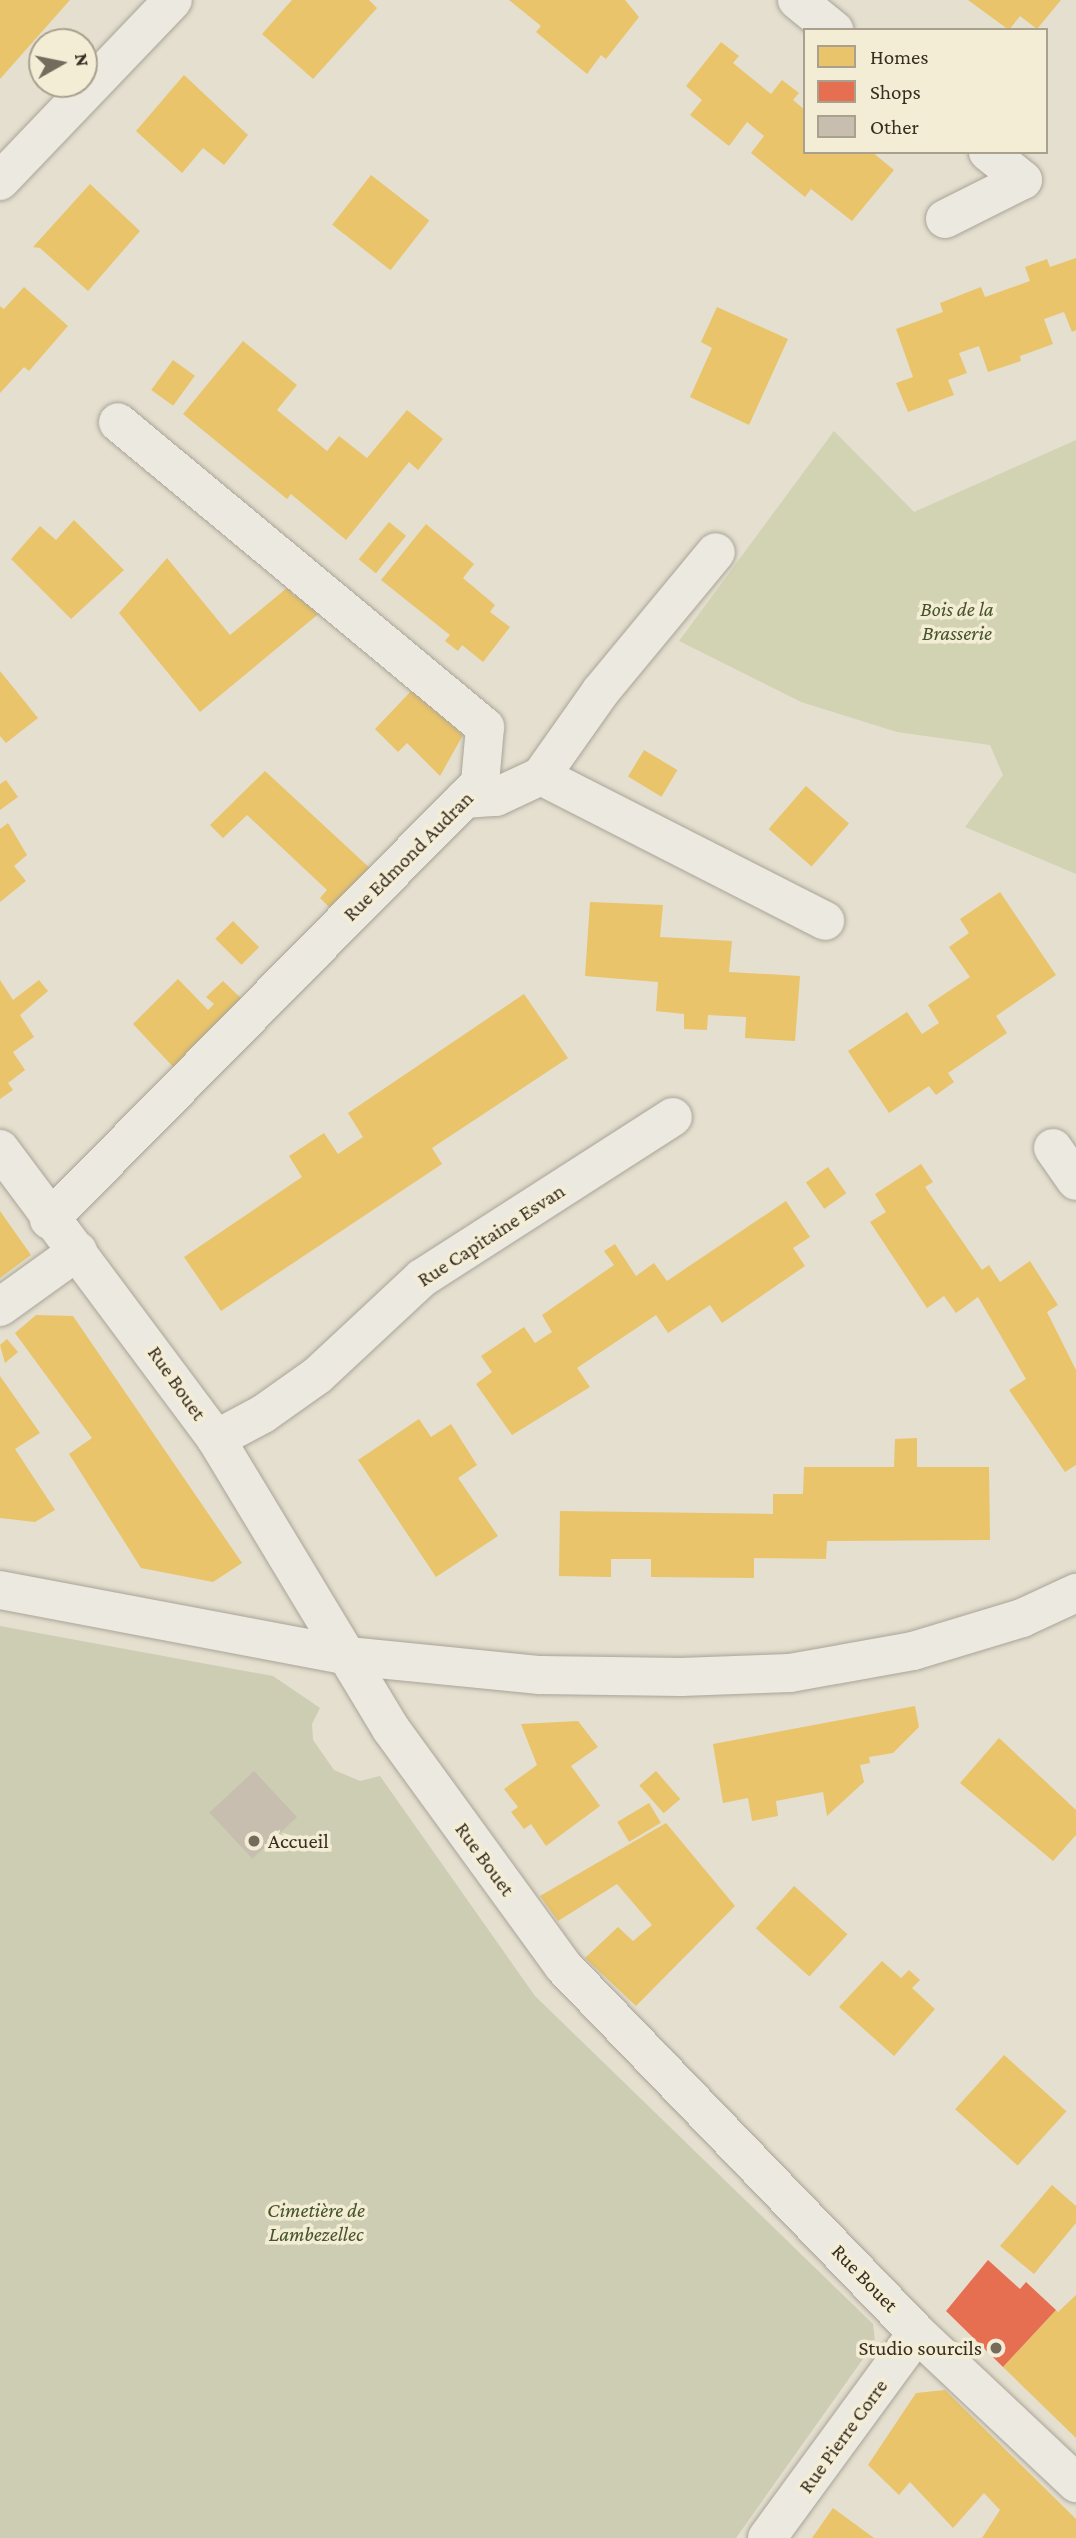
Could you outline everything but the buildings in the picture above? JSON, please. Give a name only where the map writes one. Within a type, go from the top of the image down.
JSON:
[{"type":"street","points":[[0,181],[173,0]]},
{"type":"street","points":[[797,0],[832,28]]},
{"type":"street","points":[[945,219],[1023,180],[990,154]]},
{"type":"street","name":"Rue Edmond Audran","points":[[50,1220],[480,783],[485,727],[118,422]]},
{"type":"street","points":[[464,799],[496,797],[541,776],[601,691],[716,552]]},
{"type":"street","points":[[541,776],[825,921]]},
{"type":"street","name":"Rue Capitaine Esvan","points":[[216,1439],[263,1414],[318,1375],[422,1278],[673,1117]]},
{"type":"street","points":[[1053,1148],[1076,1181]]},
{"type":"street","name":"Rue Bouet","points":[[0,1149],[50,1220],[78,1251],[216,1439],[391,1729],[563,1966],[917,2333],[1076,2483]]},
{"type":"street","points":[[0,1307],[78,1251]]},
{"type":"street","points":[[0,1590],[348,1656],[540,1675],[790,1673],[913,1651],[1022,1618],[1076,1593]]},
{"type":"street","name":"Rue Pierre Corre","points":[[768,2538],[917,2333]]},
{"type":"green space","name":"Bois de la Brasserie","points":[[834,431],[914,512],[1076,440],[1076,874],[965,827],[1003,775],[990,745],[897,732],[801,702],[679,641]]},
{"type":"green space","name":"Cimetière de Lambezellec","points":[[0,1626],[273,1676],[320,1708],[312,1724],[313,1740],[334,1770],[360,1781],[380,1776],[535,1996],[873,2324],[875,2342],[736,2538],[0,2538]]},
{"type":"place","name":"Accueil","points":[[254,1841]]},
{"type":"place","name":"Studio sourcils","points":[[996,2348]]}]
